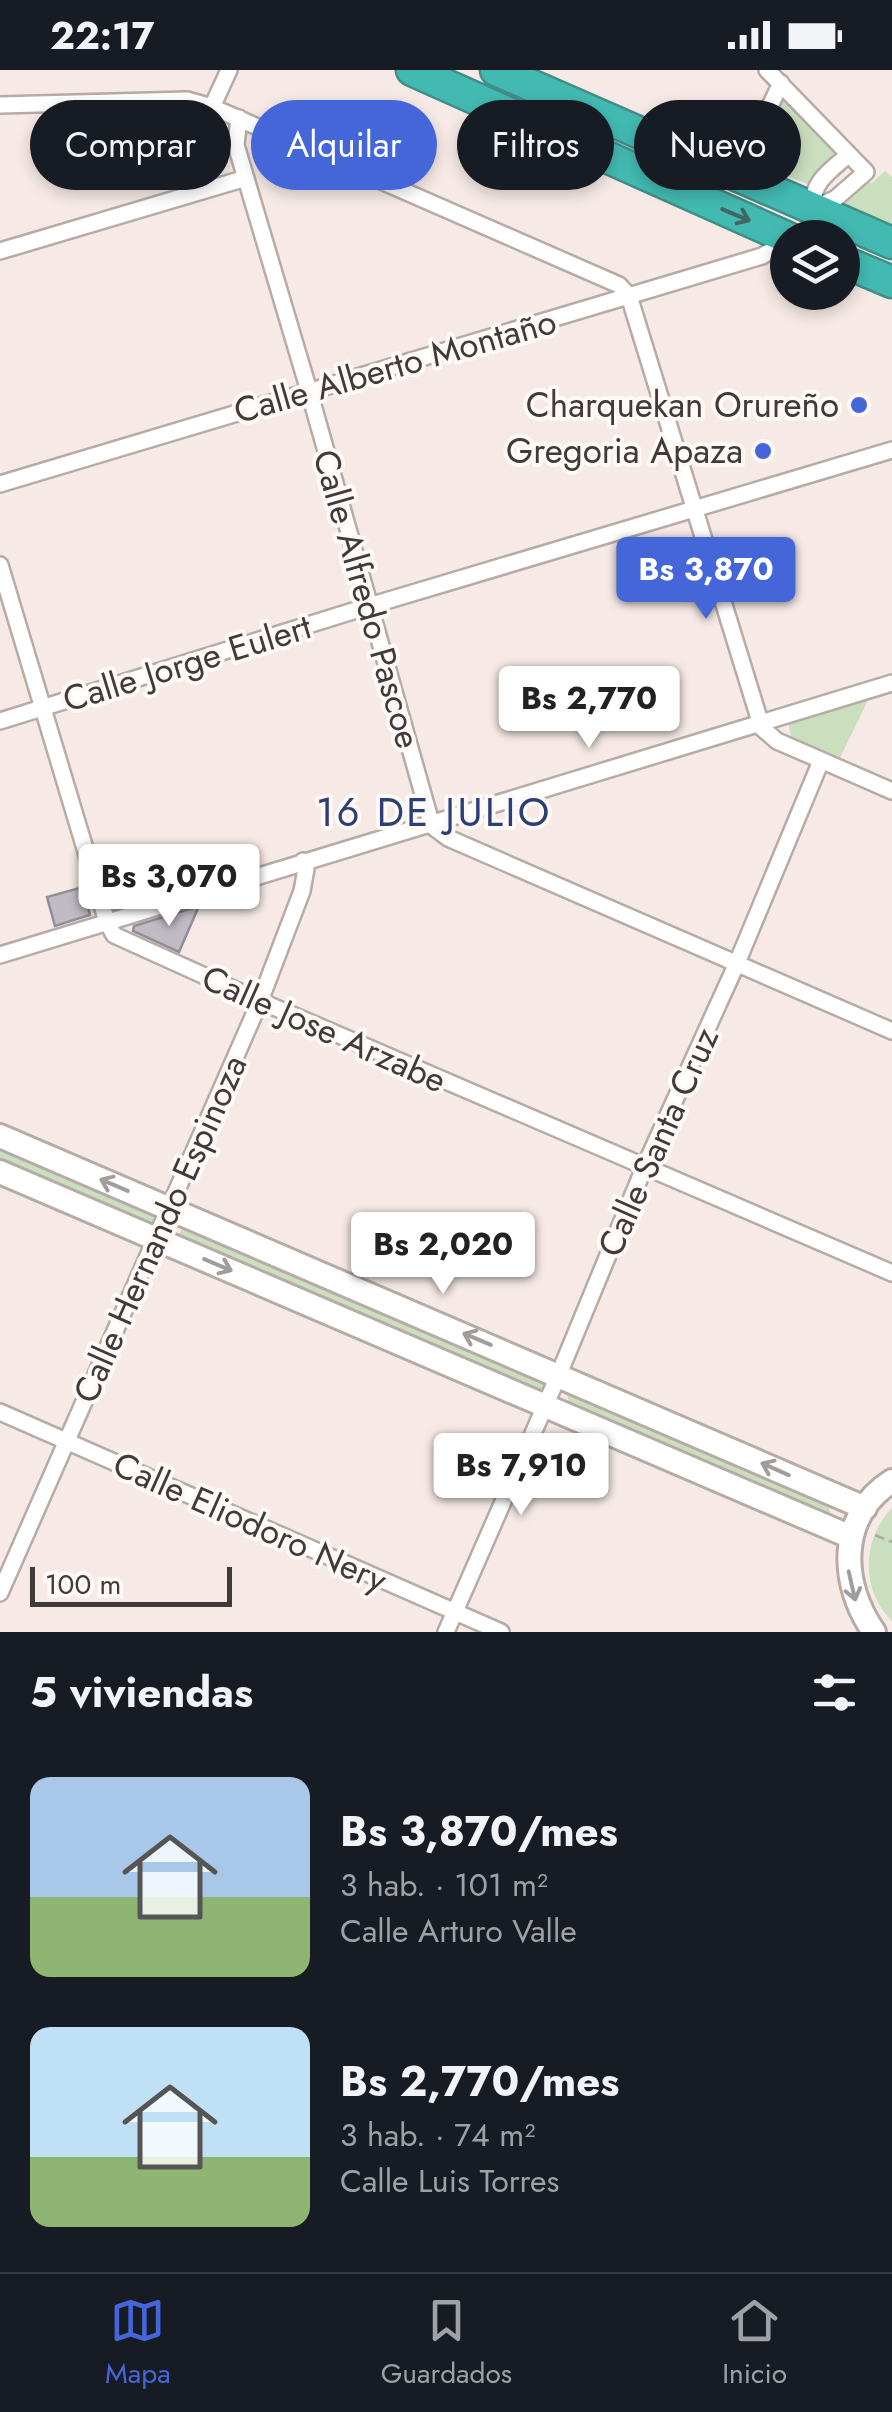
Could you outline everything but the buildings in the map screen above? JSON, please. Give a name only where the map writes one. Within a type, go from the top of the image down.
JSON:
[{"type":"highway","points":[[412,70],[770,230]]},
{"type":"highway","points":[[496,70],[634,130]]},
{"type":"highway","points":[[771,190],[892,243]]},
{"type":"highway","points":[[860,269],[892,282]]},
{"type":"street","points":[[215,100],[228,70]]},
{"type":"street","points":[[768,70],[866,172],[835,200],[813,208],[819,181],[848,155]]},
{"type":"street","points":[[773,100],[781,83]]},
{"type":"street","points":[[0,105],[30,104]]},
{"type":"street","points":[[231,115],[608,279],[629,296],[760,723],[778,741],[892,792]]},
{"type":"street","name":"Calle Alfredo Pascoe","points":[[239,118],[234,136],[430,822]]},
{"type":"street","points":[[0,251],[246,178]]},
{"type":"street","name":"Calle Alberto Montaño","points":[[804,220],[813,208]]},
{"type":"street","name":"Calle Alberto Montaño","points":[[0,484],[770,251]]},
{"type":"street","name":"Calle Jorge Eulert","points":[[0,721],[892,450]]},
{"type":"street","points":[[0,565],[107,922]]},
{"type":"street","points":[[0,955],[892,683]]},
{"type":"street","name":"Calle Santa Cruz","points":[[446,1632],[546,1406],[644,1168],[737,963],[820,762]]},
{"type":"street","points":[[430,822],[448,838],[892,1032]]},
{"type":"street","name":"Calle Hernando Espinoza","points":[[0,1593],[260,1001],[302,891],[306,869],[303,861]]},
{"type":"street","name":"Calle Jose Arzabe","points":[[107,922],[120,939],[892,1274]]},
{"type":"street","points":[[0,1136],[864,1508]]},
{"type":"street","points":[[0,1172],[546,1406],[863,1536]]},
{"type":"street","name":"Calle Eliodoro Nery","points":[[0,1412],[501,1632]]},
{"type":"street","points":[[874,1632],[859,1612],[850,1588],[848,1562],[863,1536],[864,1508],[892,1480]]},
{"type":"path","points":[[863,1536],[892,1542]]},
{"type":"green space","points":[[801,117],[835,152],[807,184],[801,182]]},
{"type":"green space","points":[[885,171],[892,177],[892,224],[846,204],[844,198],[860,182],[872,183]]},
{"type":"green space","points":[[868,700],[840,758],[791,737],[789,725],[794,721]]},
{"type":"green space","points":[[0,1143],[152,1210],[155,1224],[149,1228],[0,1167]]},
{"type":"green space","points":[[184,1226],[543,1377],[543,1388],[538,1392],[179,1239]]},
{"type":"green space","points":[[572,1391],[828,1502],[830,1512],[826,1515],[570,1406],[567,1395]]},
{"type":"green space","points":[[892,1508],[892,1621],[874,1595],[869,1565],[875,1534]]},
{"type":"place","name":"Charquekan Orureño","points":[[859,405]]},
{"type":"place","name":"Gregoria Apaza","points":[[763,451]]},
{"type":"district","name":"16 DE JULIO","points":[[434,812]]}]
